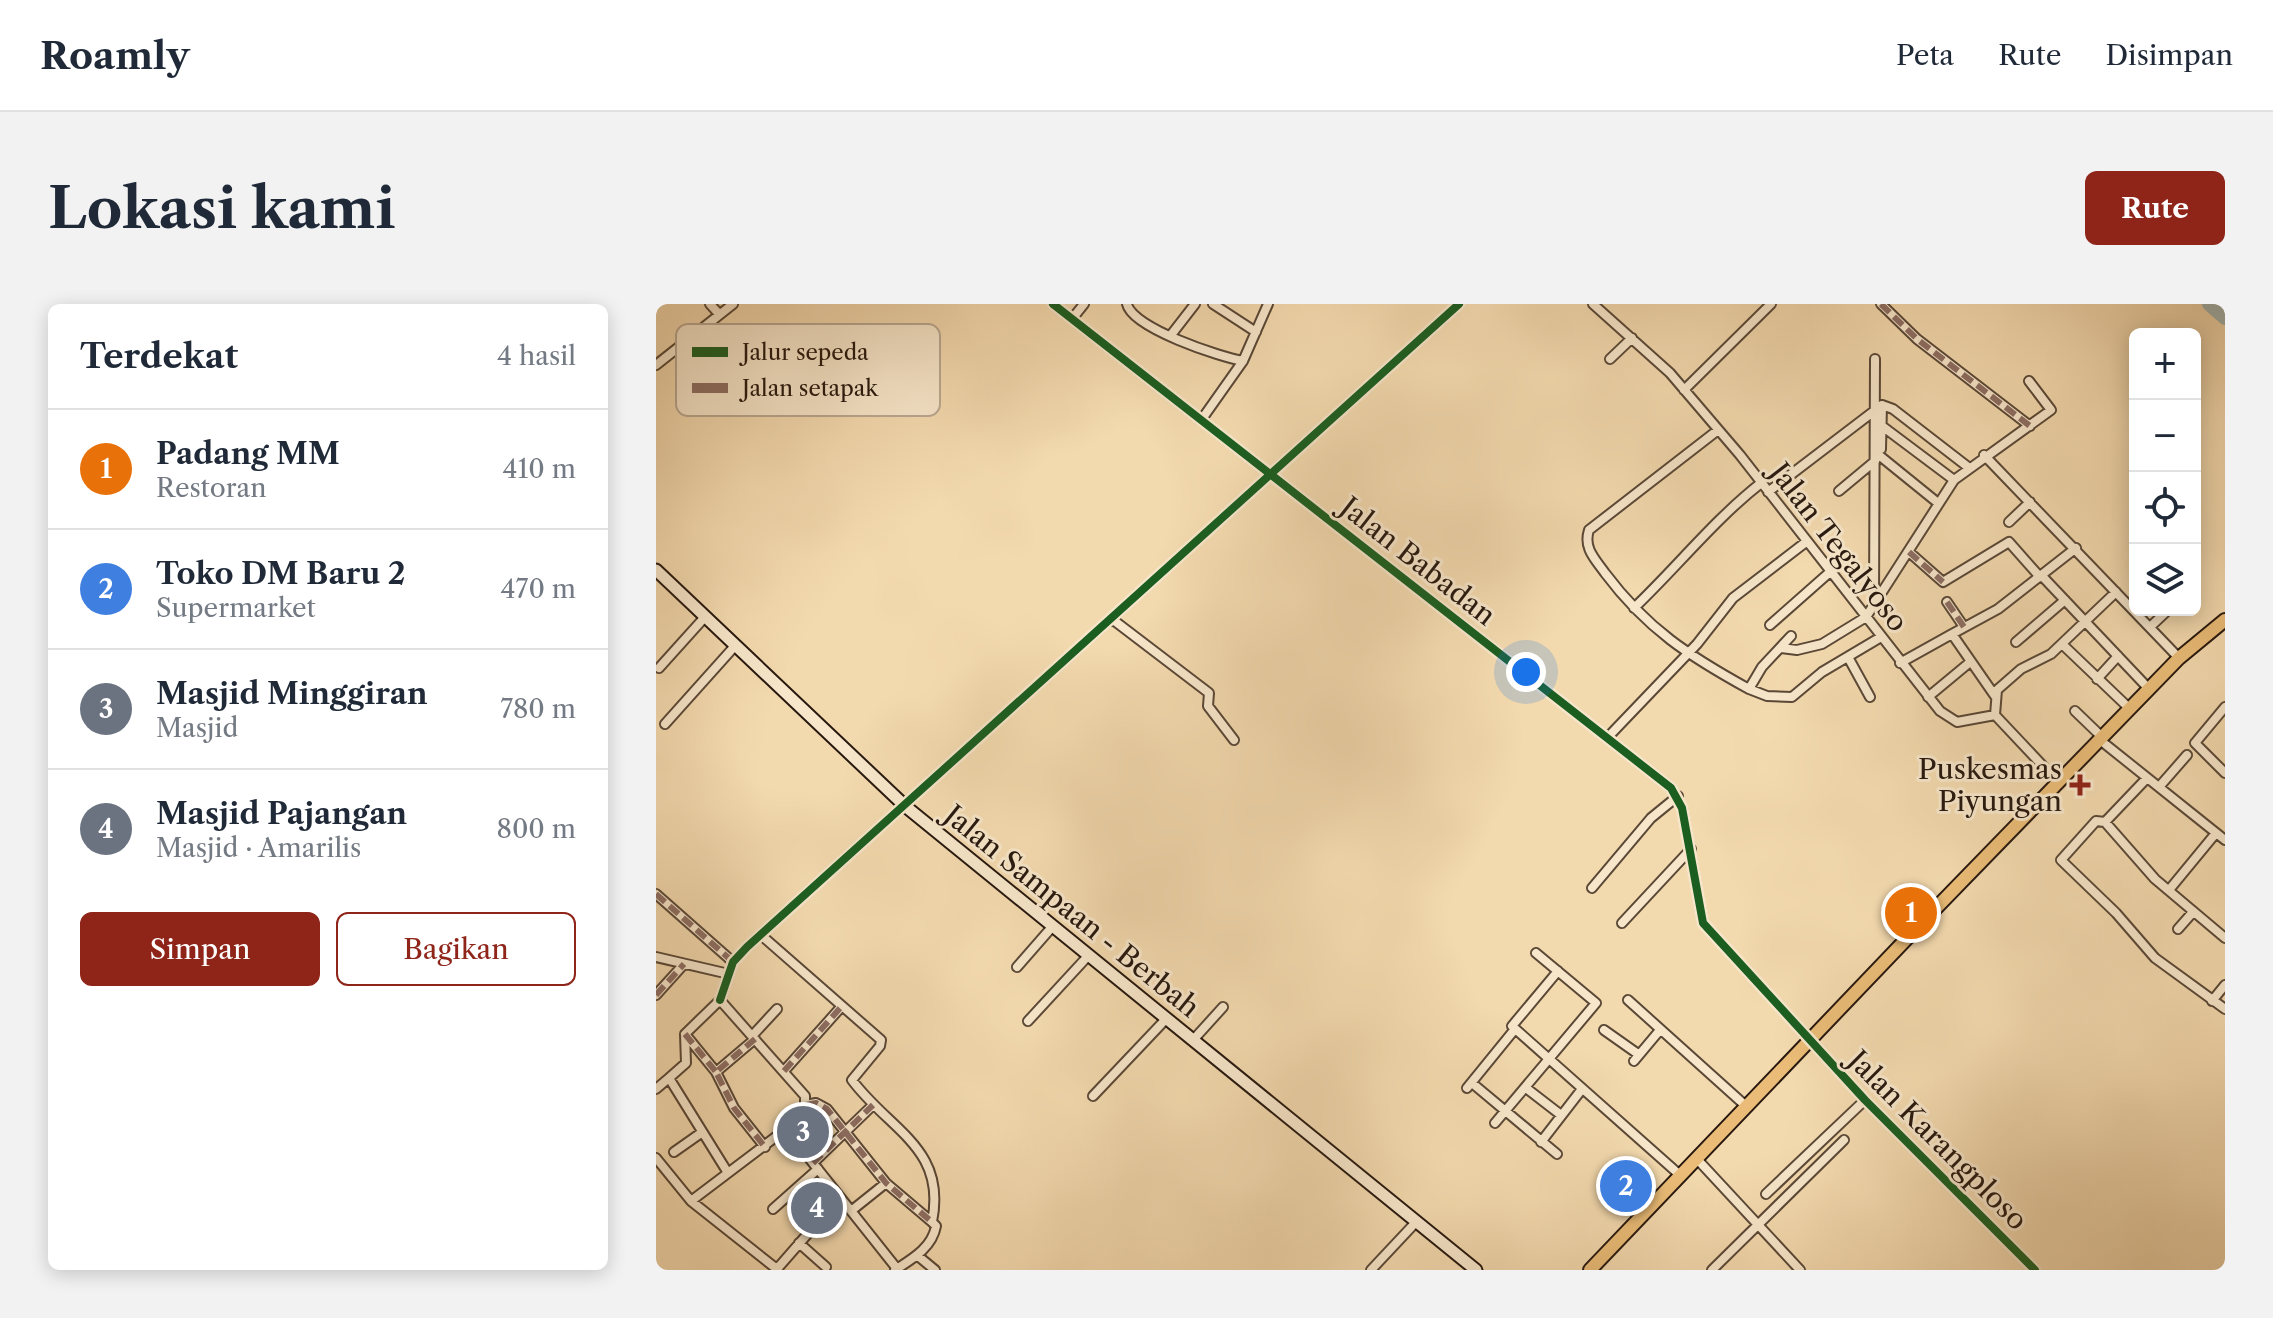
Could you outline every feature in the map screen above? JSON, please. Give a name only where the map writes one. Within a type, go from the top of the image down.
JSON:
[{"type":"highway","points":[[1590,1270],[2179,658],[2225,620]]},
{"type":"main road","name":"Jalan Sampaan - Berbah","points":[[656,570],[905,806],[1476,1270]]},
{"type":"street","points":[[710,304],[719,314]]},
{"type":"street","points":[[707,324],[733,304]]},
{"type":"street","name":"Jalan Babadan","points":[[1053,304],[1656,774],[1678,796]]},
{"type":"street","points":[[1072,319],[1084,304]]},
{"type":"street","points":[[1127,304],[1132,314],[1171,335],[1228,359],[1243,361]]},
{"type":"street","points":[[1171,335],[1195,304]]},
{"type":"street","points":[[1213,304],[1256,332]]},
{"type":"street","points":[[1202,419],[1243,361],[1268,304]]},
{"type":"street","points":[[656,1089],[686,1063],[685,1034],[720,1000],[733,962],[1459,304]]},
{"type":"street","name":"Jalan Tegalyoso","points":[[1593,304],[1684,390],[1761,483],[1900,663],[1949,719],[1957,722],[1995,715]]},
{"type":"street","points":[[1684,390],[1771,304]]},
{"type":"street","points":[[1881,304],[1917,339],[2030,426]]},
{"type":"street","points":[[1610,359],[1632,338]]},
{"type":"street","points":[[656,365],[676,349]]},
{"type":"street","points":[[1839,491],[1878,459],[1882,426],[1875,359]]},
{"type":"street","points":[[1781,648],[1797,650],[1822,644],[1866,617],[1954,480],[1984,455],[2051,410],[2029,381]]},
{"type":"street","points":[[1876,602],[1879,406]]},
{"type":"street","points":[[1768,492],[1879,406],[1893,409],[1968,467]]},
{"type":"street","points":[[1882,426],[1954,480]]},
{"type":"street","points":[[1718,430],[1589,530],[1586,540],[1590,553],[1657,632],[1687,654],[1767,696],[1792,697],[1822,672],[1881,637]]},
{"type":"street","points":[[1984,455],[2179,658]]},
{"type":"street","points":[[1878,459],[1938,503]]},
{"type":"street","points":[[1634,608],[1672,572],[1723,513],[1761,483]]},
{"type":"street","points":[[2009,522],[2030,502]]},
{"type":"street","points":[[1608,737],[1687,654],[1733,598],[1806,542]]},
{"type":"street","points":[[1909,552],[1943,582],[2009,542],[2149,689]]},
{"type":"street","points":[[1900,663],[1991,614],[2076,548]]},
{"type":"street","points":[[1770,625],[1830,572]]},
{"type":"street","points":[[1995,696],[2021,669],[2040,662],[2062,644],[2116,592]]},
{"type":"street","points":[[2016,642],[2065,600]]},
{"type":"street","points":[[1947,602],[1964,627]]},
{"type":"street","points":[[2150,627],[2162,616]]},
{"type":"street","points":[[659,668],[704,618]]},
{"type":"street","points":[[1112,619],[1209,693],[1208,706],[1234,740]]},
{"type":"street","points":[[1952,634],[1969,663],[1982,673],[1995,696],[1995,715],[2059,783]]},
{"type":"street","points":[[1749,689],[1762,667],[1791,636]]},
{"type":"street","points":[[2062,644],[2130,709]]},
{"type":"street","points":[[665,724],[734,647]]},
{"type":"street","points":[[2097,679],[2118,656]]},
{"type":"street","points":[[1848,657],[1870,697]]},
{"type":"street","points":[[1928,697],[1969,663]]},
{"type":"street","points":[[2225,707],[2197,738],[2197,747],[2225,773]]},
{"type":"street","points":[[2075,711],[2147,778],[2225,840]]},
{"type":"street","points":[[2159,787],[2187,755]]},
{"type":"street","points":[[2105,822],[2147,778]]},
{"type":"street","points":[[1592,888],[1651,818],[1678,796],[1691,849],[1703,923],[1811,1040]]},
{"type":"street","points":[[2225,938],[2169,890],[2105,822],[2096,821],[2061,860],[2116,913],[2155,958],[2225,1009]]},
{"type":"street","points":[[2169,890],[2216,833]]},
{"type":"street","points":[[1622,923],[1691,849]]},
{"type":"street","points":[[656,894],[733,962]]},
{"type":"street","points":[[2178,929],[2193,912]]},
{"type":"street","points":[[1017,967],[1052,927]]},
{"type":"street","points":[[761,935],[881,1040],[880,1046],[852,1080],[921,1151],[930,1165],[936,1191],[932,1222]]},
{"type":"street","points":[[1495,1123],[1596,1003],[1536,953]]},
{"type":"street","points":[[1028,1021],[1088,956]]},
{"type":"street","points":[[656,957],[729,974]]},
{"type":"street","points":[[656,995],[684,964]]},
{"type":"street","points":[[1558,971],[1512,1026],[1681,1176]]},
{"type":"street","points":[[2212,1001],[2225,985]]},
{"type":"street","points":[[691,1201],[765,1147],[805,1111],[806,1105],[805,1096],[720,1000]]},
{"type":"street","points":[[1628,1000],[1747,1107]]},
{"type":"street","points":[[784,1071],[842,1006]]},
{"type":"street","points":[[1194,1039],[1223,1007]]},
{"type":"street","points":[[716,1072],[753,1038],[777,1009]]},
{"type":"street","points":[[1093,1096],[1166,1019]]},
{"type":"street","points":[[1515,1029],[1469,1086],[1506,1110],[1557,1154]]},
{"type":"street","points":[[1604,1030],[1636,1058],[1660,1030]]},
{"type":"street","points":[[685,1034],[716,1072],[734,1108],[765,1147]]},
{"type":"street","name":"Jalan Karangploso","points":[[1811,1040],[1865,1100],[2035,1270]]},
{"type":"street","points":[[669,1078],[728,1173]]},
{"type":"street","points":[[1526,1088],[1561,1115]]},
{"type":"street","points":[[1541,1142],[1582,1089]]},
{"type":"street","points":[[1766,1194],[1784,1172],[1865,1100]]},
{"type":"street","points":[[786,1129],[897,1269],[918,1256],[935,1234],[936,1226],[886,1183],[827,1109],[816,1103],[806,1105]]},
{"type":"street","points":[[773,1209],[845,1130],[873,1105]]},
{"type":"street","points":[[674,1152],[701,1133]]},
{"type":"street","points":[[1712,1270],[1844,1140]]},
{"type":"street","points":[[656,1158],[691,1201],[777,1270],[839,1198]]},
{"type":"street","points":[[1697,1159],[1800,1270]]},
{"type":"street","points":[[1784,1172],[1796,1187]]},
{"type":"street","points":[[851,1211],[886,1183]]},
{"type":"street","points":[[1371,1270],[1417,1221]]},
{"type":"street","points":[[799,1243],[826,1267]]},
{"type":"street","points":[[918,1256],[935,1270]]},
{"type":"waterway","points":[[2209,304],[2225,318]]},
{"type":"marked path","points":[[1881,304],[1917,339],[2030,426]]},
{"type":"marked path","points":[[1909,552],[1943,582]]},
{"type":"marked path","points":[[1947,602],[1964,627]]},
{"type":"marked path","points":[[656,894],[733,962]]},
{"type":"marked path","points":[[656,995],[684,964]]},
{"type":"marked path","points":[[784,1071],[842,1006]]},
{"type":"marked path","points":[[685,1034],[716,1072]]},
{"type":"marked path","points":[[755,1039],[716,1072],[734,1108],[765,1147]]},
{"type":"marked path","points":[[806,1105],[816,1103],[827,1109],[886,1183],[932,1222]]},
{"type":"marked path","points":[[813,1163],[873,1105]]},
{"type":"cycle path","points":[[1053,304],[1671,788],[1682,808],[1703,923],[1865,1100],[2035,1270]]},
{"type":"cycle path","points":[[720,1000],[733,962],[747,947],[1459,304]]},
{"type":"place","name":"Puskesmas Piyungan","points":[[2080,785]]},
{"type":"place","name":"Padang MM","points":[[1911,913]]},
{"type":"place","name":"Masjid Minggiran","points":[[803,1132]]},
{"type":"place","name":"Toko DM Baru 2","points":[[1626,1186]]},
{"type":"place","name":"Masjid Pajangan","points":[[817,1208]]}]
